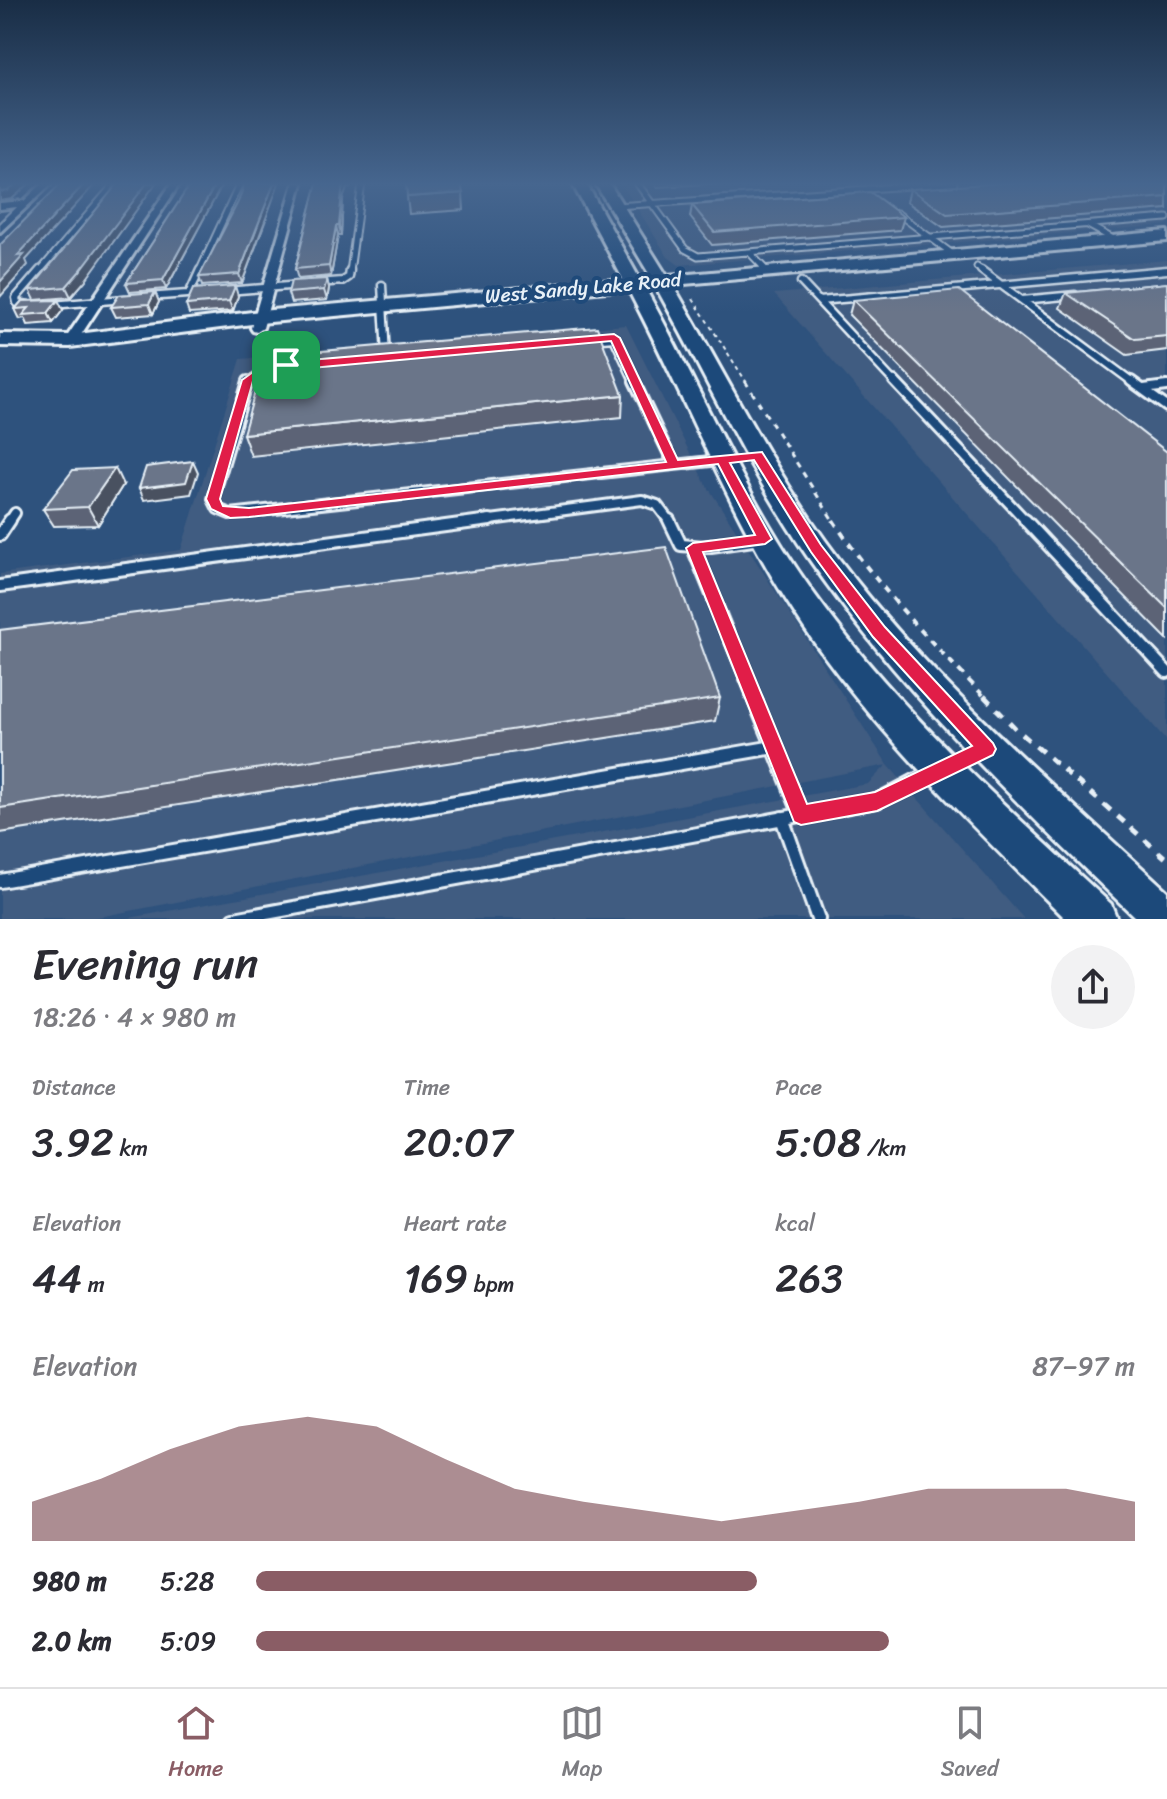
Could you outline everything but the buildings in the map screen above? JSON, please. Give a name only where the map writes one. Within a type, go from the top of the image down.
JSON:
[{"type":"main road","points":[[607,226],[659,290],[722,460],[765,539],[835,647],[940,769],[1096,919]]},
{"type":"main road","points":[[626,226],[659,290],[757,455],[816,549],[879,632],[987,749],[1167,919]]},
{"type":"main road","name":"West Sandy Lake Road","points":[[659,290],[767,271],[1167,236]]},
{"type":"main road","name":"West Sandy Lake Road","points":[[0,340],[70,341],[384,311],[801,282],[1167,251]]},
{"type":"main road","points":[[954,255],[977,267]]},
{"type":"main road","name":"West Sandy Lake Road","points":[[0,353],[111,348],[258,322]]},
{"type":"main road","points":[[722,460],[757,455]]},
{"type":"street","points":[[70,341],[148,226]]},
{"type":"street","points":[[258,322],[286,226]]},
{"type":"lane","points":[[78,226],[16,298],[17,303],[36,306],[129,298]]},
{"type":"lane","points":[[189,294],[220,226]]},
{"type":"lane","points":[[221,291],[336,282],[349,277],[356,226]]},
{"type":"lane","points":[[669,226],[690,254],[750,253],[1076,226]]},
{"type":"lane","points":[[915,226],[954,255]]},
{"type":"lane","points":[[1089,226],[1115,241]]},
{"type":"lane","points":[[750,253],[767,271]]},
{"type":"lane","points":[[977,267],[1167,407]]},
{"type":"lane","points":[[819,301],[1167,270]]},
{"type":"lane","points":[[801,282],[1167,672]]},
{"type":"lane","points":[[382,285],[386,357]]},
{"type":"lane","points":[[144,297],[205,292]]},
{"type":"lane","points":[[1022,300],[1080,295]]},
{"type":"lane","points":[[584,340],[614,338],[674,465]]},
{"type":"lane","points":[[372,358],[402,356]]},
{"type":"lane","points":[[275,367],[248,380],[213,499],[218,509],[230,514],[722,460]]},
{"type":"lane","points":[[1143,389],[1167,386]]},
{"type":"lane","points":[[0,586],[642,500],[654,501],[662,507],[681,545],[693,548],[765,539]]},
{"type":"lane","points":[[0,535],[15,513]]},
{"type":"lane","points":[[693,548],[801,815]]},
{"type":"lane","points":[[0,882],[774,747]]},
{"type":"lane","points":[[234,919],[877,801],[987,749]]},
{"type":"lane","points":[[782,818],[818,919]]},
{"type":"path","points":[[659,290],[722,340],[778,437],[849,545],[893,600],[1016,729],[1167,859]]},
{"type":"shaded area","points":[[648,226],[1156,226],[679,265],[668,257]]},
{"type":"shaded area","points":[[1167,260],[1167,741],[774,294]]},
{"type":"shaded area","points":[[626,325],[704,481],[888,765],[1024,919],[124,919],[868,784],[887,765],[88,919],[0,919],[0,574],[181,550],[241,359]]},
{"type":"route","points":[[286,365],[264,370],[248,380],[213,499],[218,509],[230,514],[722,460],[757,455],[816,549],[879,632],[987,749],[877,801],[801,815],[693,548],[765,539],[722,460],[674,465],[614,338],[286,365]]}]
